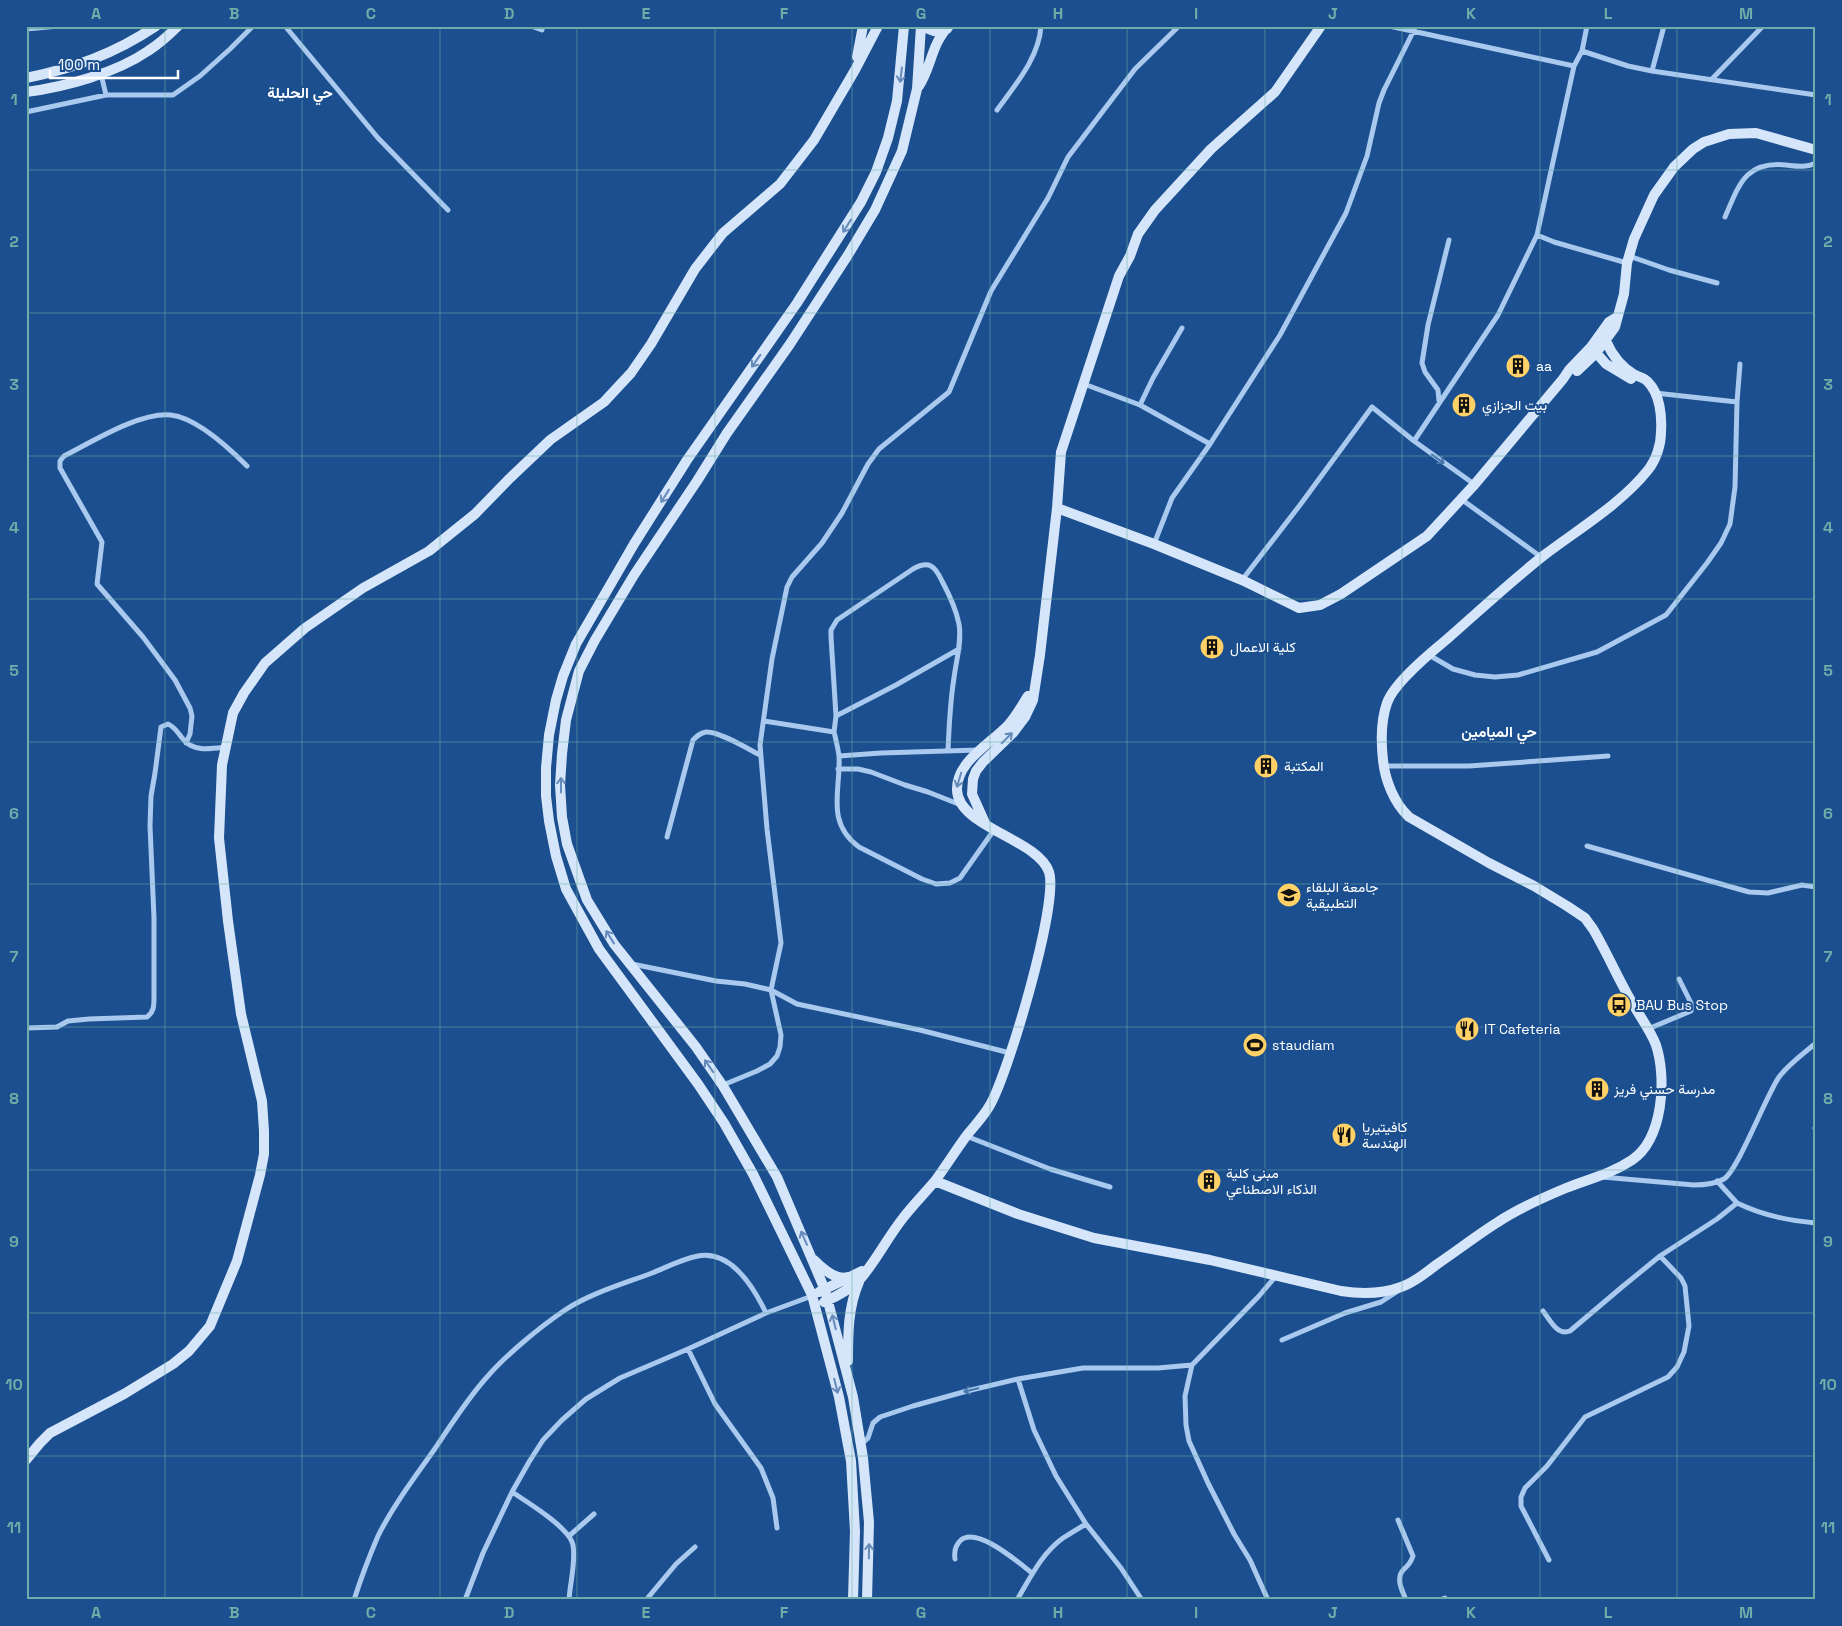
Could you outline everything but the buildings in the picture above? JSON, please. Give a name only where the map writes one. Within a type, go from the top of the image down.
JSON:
[{"type":"street","points":[[26,29],[58,26]]},
{"type":"street","points":[[26,78],[60,71],[113,52],[156,26]]},
{"type":"street","points":[[26,92],[48,89],[101,74],[147,52],[178,26]]},
{"type":"street","points":[[26,112],[106,95],[173,95],[200,76],[253,26]]},
{"type":"street","points":[[284,26],[373,132],[448,210]]},
{"type":"street","points":[[530,26],[542,30]]},
{"type":"street","points":[[855,70],[863,26]]},
{"type":"street","points":[[26,1460],[50,1433],[124,1394],[173,1364],[189,1351],[210,1326],[237,1261],[254,1201],[264,1154],[262,1101],[241,1014],[219,838],[220,782],[225,747],[233,714],[244,693],[266,663],[305,628],[363,588],[436,544],[475,514],[550,440],[604,402],[631,372],[651,344],[695,269],[723,233],[780,184],[814,140],[878,26]]},
{"type":"street","points":[[853,1600],[855,1531],[851,1462],[839,1397],[814,1300],[753,1174],[724,1123],[698,1084],[599,949],[566,889],[556,856],[546,796],[546,768],[553,711],[563,676],[576,644],[634,544],[687,460],[797,303],[837,242],[876,172],[888,138],[897,102],[904,26]]},
{"type":"street","points":[[867,1600],[869,1522],[861,1444],[848,1377],[827,1295],[777,1177],[723,1086],[696,1047],[614,944],[587,900],[567,844],[562,817],[560,785],[566,720],[579,671],[595,640],[634,576],[698,481],[727,433],[796,336],[848,256],[875,210],[902,151],[917,89],[921,26],[934,31],[948,27]]},
{"type":"street","points":[[997,110],[1030,60],[1038,42],[1041,26]]},
{"type":"street","points":[[723,1086],[770,1064],[777,1056],[780,1047],[781,1035],[771,990],[782,943],[767,829],[760,755],[772,659],[787,587],[792,577],[822,543],[879,449],[949,392],[991,291],[1048,198],[1068,157],[1135,69],[1179,26]]},
{"type":"street","points":[[985,823],[972,794],[973,779],[983,762],[1013,733],[1025,717],[1033,700],[1033,689],[1040,655],[1061,452],[1119,276],[1130,256],[1138,234],[1155,210],[1211,149],[1275,92],[1321,26]]},
{"type":"street","points":[[1389,26],[1414,29],[1574,66]]},
{"type":"street","points":[[1414,441],[1498,314],[1537,235],[1574,66],[1582,51],[1587,26]]},
{"type":"street","points":[[1652,71],[1664,26]]},
{"type":"street","points":[[1712,79],[1763,26]]},
{"type":"street","points":[[917,89],[924,77],[937,44],[948,27]]},
{"type":"street","points":[[1154,544],[1172,498],[1210,444],[1280,335],[1346,213],[1367,156],[1379,103],[1414,29]]},
{"type":"street","points":[[1582,51],[1628,66],[1652,71],[1816,95]]},
{"type":"street","points":[[101,74],[106,95]]},
{"type":"street","points":[[1056,508],[1154,544],[1242,580],[1299,608],[1320,606],[1427,536],[1474,484],[1566,374],[1606,341],[1615,327],[1616,317],[1624,294],[1628,260],[1645,213],[1664,178],[1678,162],[1704,142],[1729,134],[1749,133],[1816,150]]},
{"type":"street","points":[[1725,217],[1738,190],[1752,171],[1771,164],[1810,166],[1816,163]]},
{"type":"street","points":[[1537,235],[1554,242],[1717,283]]},
{"type":"street","points":[[1439,404],[1438,390],[1425,372],[1422,363],[1427,331],[1449,240]]},
{"type":"street","points":[[1594,350],[1609,322],[1616,317]]},
{"type":"street","points":[[1140,405],[1153,378],[1182,328]]},
{"type":"street","points":[[1282,1340],[1345,1313],[1381,1302],[1516,1211],[1567,1187],[1600,1177],[1632,1160],[1645,1149],[1652,1136],[1660,1105],[1660,1069],[1655,1044],[1601,942],[1585,918],[1534,886],[1489,864],[1409,817],[1401,810],[1394,797],[1384,766],[1382,748],[1383,724],[1387,703],[1394,690],[1429,655],[1542,558],[1620,497],[1649,469],[1660,446],[1661,414],[1652,389],[1646,380],[1626,369],[1614,356],[1606,341]]},
{"type":"street","points":[[1594,350],[1612,368],[1652,389],[1737,402]]},
{"type":"street","points":[[1429,655],[1453,669],[1475,675],[1495,677],[1518,675],[1597,652],[1666,615],[1712,556],[1727,533],[1730,524],[1735,487],[1740,364]]},
{"type":"street","points":[[1084,384],[1140,405],[1210,444]]},
{"type":"street","points":[[1242,580],[1372,407],[1414,441],[1474,484]]},
{"type":"street","points":[[186,743],[192,724],[190,708],[175,680],[143,637],[97,584],[102,542],[60,468],[60,461],[64,456],[116,430],[132,423],[164,415],[183,418],[214,437],[222,442],[247,466]]},
{"type":"street","points":[[712,425],[727,433]]},
{"type":"street","points":[[1461,499],[1542,558]]},
{"type":"street","points":[[948,751],[952,698],[959,649],[959,625],[951,598],[938,572],[934,567],[919,566],[833,624],[831,637],[836,716],[834,732],[839,756],[836,813],[850,840],[859,847],[922,879],[936,884],[950,883],[960,878],[994,829]]},
{"type":"street","points":[[836,716],[959,649]]},
{"type":"street","points":[[465,1600],[483,1553],[512,1492],[543,1440],[562,1420],[586,1398],[620,1378],[766,1313],[850,1288],[858,1276],[871,1264],[902,1218],[935,1181],[990,1105],[1010,1053],[1044,930],[1050,876],[1042,860],[972,816],[958,798],[957,789],[959,778],[965,767],[1009,724],[1033,689]]},
{"type":"street","points":[[764,721],[834,732]]},
{"type":"street","points":[[26,1028],[56,1027],[68,1021],[147,1018],[154,1009],[154,918],[150,796],[161,727],[168,724],[173,726],[186,743],[192,747],[205,749],[225,747]]},
{"type":"street","points":[[667,837],[692,740],[699,734],[708,732],[719,735],[760,755]]},
{"type":"street","points":[[839,756],[881,752],[981,750]]},
{"type":"street","points":[[1384,766],[1469,766],[1608,756]]},
{"type":"street","points":[[838,769],[858,769],[871,772],[888,780],[928,792],[963,806]]},
{"type":"street","points":[[1587,846],[1749,892],[1768,893],[1808,885],[1816,887]]},
{"type":"street","points":[[629,963],[771,990],[797,1004],[920,1030],[1010,1053]]},
{"type":"street","points":[[1648,1029],[1691,1011],[1692,1002],[1680,979]]},
{"type":"street","points":[[1600,1177],[1694,1185],[1707,1185],[1724,1178],[1737,1160],[1778,1078],[1792,1063],[1816,1043]]},
{"type":"street","points":[[966,1136],[1050,1169],[1110,1187]]},
{"type":"street","points":[[935,1181],[1018,1214],[1094,1238],[1210,1260],[1355,1293],[1402,1287]]},
{"type":"street","points":[[1717,1181],[1737,1203],[1760,1213],[1785,1219],[1816,1223]]},
{"type":"street","points":[[1543,1311],[1559,1331],[1564,1333],[1570,1331],[1660,1256],[1717,1219],[1737,1203]]},
{"type":"street","points":[[354,1600],[366,1564],[389,1516],[470,1398],[488,1376],[510,1355],[566,1310],[622,1284],[686,1260],[699,1256],[708,1256],[726,1262],[737,1270],[758,1296],[766,1313]]},
{"type":"street","points":[[1549,1560],[1521,1506],[1521,1497],[1525,1488],[1547,1466],[1586,1417],[1668,1378],[1677,1367],[1684,1352],[1689,1326],[1685,1286],[1681,1278],[1660,1256]]},
{"type":"street","points":[[812,1258],[835,1276],[844,1279],[858,1276]]},
{"type":"street","points":[[1268,1600],[1250,1560],[1234,1534],[1189,1441],[1186,1425],[1185,1396],[1192,1365],[1260,1296],[1277,1275]]},
{"type":"street","points":[[848,1377],[849,1315],[858,1276]]},
{"type":"street","points":[[688,1349],[715,1404],[743,1440],[761,1468],[773,1498],[778,1528]]},
{"type":"street","points":[[861,1444],[868,1438],[870,1429],[875,1421],[888,1413],[967,1391],[1018,1379],[1083,1368],[1158,1368],[1192,1365]]},
{"type":"street","points":[[1018,1379],[1038,1440],[1056,1476],[1086,1524],[1122,1568],[1142,1600]]},
{"type":"street","points":[[512,1492],[549,1518],[570,1536],[574,1556],[569,1600]]},
{"type":"street","points":[[570,1536],[594,1514]]},
{"type":"street","points":[[1398,1520],[1413,1556],[1410,1565],[1402,1572],[1399,1580],[1406,1600]]},
{"type":"street","points":[[1017,1600],[1032,1573],[1053,1547],[1062,1538],[1086,1524]]},
{"type":"street","points":[[955,1559],[955,1549],[962,1539],[969,1536],[996,1547],[1032,1573]]},
{"type":"street","points":[[646,1600],[676,1564],[695,1547]]},
{"type":"place","name":"aa","points":[[1518,366]]},
{"type":"place","name":"بيت الجزازي","points":[[1464,405]]},
{"type":"place","name":"كلية الاعمال","points":[[1212,647]]},
{"type":"place","name":"المكتبة","points":[[1266,766]]},
{"type":"place","name":"جامعة البلقاء التطبيقية","points":[[1289,895]]},
{"type":"place","name":"BAU Bus Stop","points":[[1619,1005]]},
{"type":"place","name":"IT Cafeteria","points":[[1467,1029]]},
{"type":"place","name":"staudiam","points":[[1255,1045]]},
{"type":"place","name":"مدرسة حسني فريز","points":[[1597,1089]]},
{"type":"place","name":"كافيتيريا الهندسة","points":[[1344,1135]]},
{"type":"place","name":"مبنى كلية الذكاء الاصطناعي","points":[[1209,1181]]},
{"type":"district","name":"حي الحليلة","points":[[300,92]]},
{"type":"district","name":"حي الميامين","points":[[1499,731]]}]
